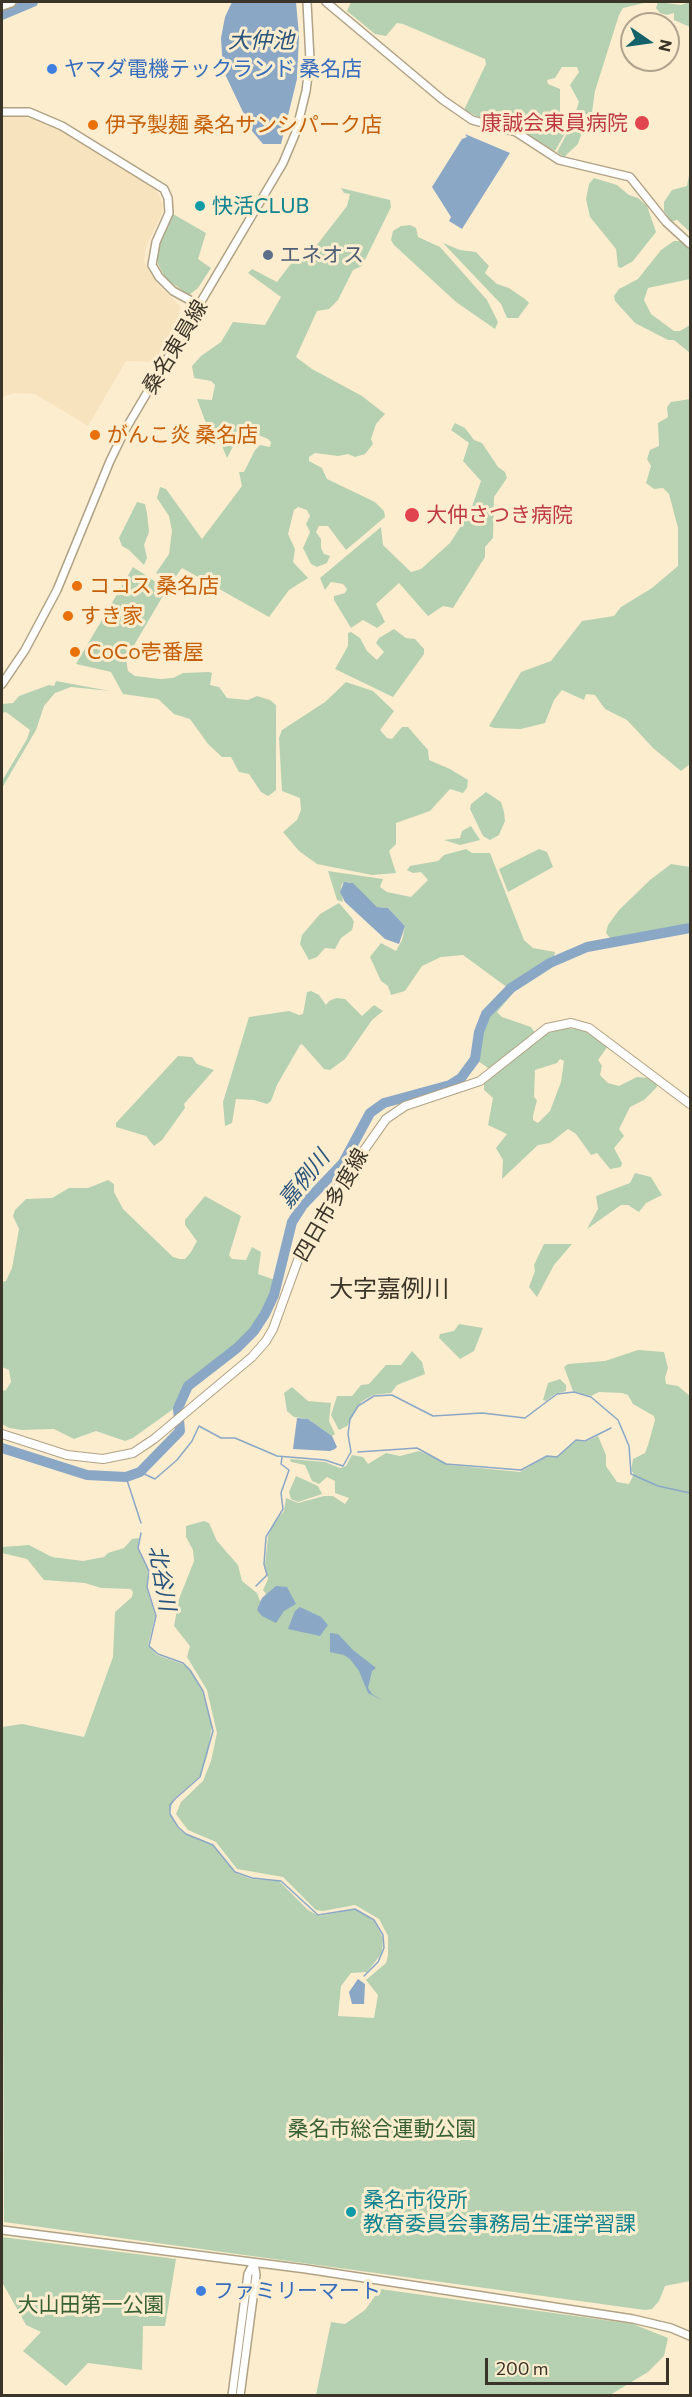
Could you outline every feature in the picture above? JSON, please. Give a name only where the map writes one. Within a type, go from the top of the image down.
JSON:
[{"type":"highway","points":[[2,5],[11,2]]},
{"type":"main road","name":"四日市多度線","points":[[2,1434],[67,1455],[103,1459],[133,1453],[252,1357],[266,1341],[273,1329],[298,1257],[315,1225],[373,1135],[397,1110],[480,1082],[541,1032],[565,1023],[583,1025],[597,1033],[690,1104]]},
{"type":"street","name":"桑名東員線","points":[[2,684],[25,650],[57,590],[110,461],[126,430],[264,196],[296,132],[310,60],[307,2]]},
{"type":"street","points":[[326,2],[465,116],[516,132],[559,160],[630,177],[666,222],[690,244]]},
{"type":"street","points":[[2,112],[29,112],[62,126],[164,189],[168,198],[168,213],[154,247],[152,265],[159,277],[173,291],[199,305]]},
{"type":"street","points":[[2,2230],[254,2263],[633,2319],[671,2328],[690,2336]]},
{"type":"street","points":[[232,2396],[248,2274],[254,2263]]},
{"type":"street","points":[[240,2396],[256,2275],[254,2263]]},
{"type":"shaded area","points":[[2,113],[30,115],[55,125],[155,186],[163,204],[162,214],[146,247],[144,261],[158,285],[180,306],[179,315],[155,362],[126,361],[88,426],[35,394],[14,393],[2,397]]},
{"type":"green space","points":[[351,2],[648,2],[623,8],[620,12],[595,91],[592,112],[586,120],[578,144],[564,157],[557,152],[571,126],[579,102],[570,85],[579,72],[577,67],[562,67],[555,78],[547,80],[548,84],[560,89],[560,121],[568,128],[555,151],[516,128],[481,118],[464,110],[486,64],[485,59],[403,24],[397,23],[386,36],[375,34],[347,11]]},
{"type":"green space","points":[[658,2],[681,5],[690,2],[690,27],[680,23],[680,12],[659,12],[656,8]]},
{"type":"green space","points":[[690,170],[690,232],[677,220],[671,222],[664,211],[664,202],[672,190],[687,186]]},
{"type":"green space","points":[[594,178],[617,185],[629,195],[638,198],[647,206],[656,232],[633,261],[621,268],[618,267],[616,249],[590,217],[586,199],[589,184]]},
{"type":"green space","points":[[341,188],[390,200],[391,207],[362,266],[353,270],[338,300],[329,309],[317,311],[296,357],[312,369],[362,396],[385,414],[376,424],[371,439],[373,444],[365,454],[355,457],[348,454],[338,456],[315,453],[309,457],[309,461],[322,468],[327,479],[375,502],[384,511],[385,517],[346,550],[328,526],[319,526],[316,532],[321,539],[321,548],[324,554],[330,556],[327,563],[317,567],[311,564],[303,548],[310,532],[306,524],[310,516],[307,510],[298,507],[294,510],[288,534],[295,549],[293,562],[308,578],[289,590],[269,617],[182,568],[171,583],[156,573],[169,554],[172,531],[169,516],[157,498],[160,487],[166,489],[202,539],[242,486],[239,472],[244,472],[255,450],[260,445],[270,447],[271,442],[268,439],[247,430],[237,439],[227,458],[220,441],[227,439],[215,437],[207,426],[197,399],[212,400],[215,385],[211,381],[194,378],[192,366],[201,356],[221,342],[233,322],[265,325],[281,297],[248,273],[252,269],[277,282],[296,257],[306,259],[347,206],[350,194],[344,193]]},
{"type":"green space","points":[[173,214],[206,233],[198,259],[211,268],[198,288],[189,295],[166,279],[158,264],[158,247]]},
{"type":"green space","points":[[410,225],[416,228],[418,237],[440,247],[487,300],[498,322],[495,329],[456,302],[394,245],[391,240],[393,231],[401,226]]},
{"type":"green space","points":[[674,241],[681,241],[690,249],[690,279],[648,288],[644,300],[651,314],[674,331],[680,331],[690,325],[690,353],[674,340],[668,340],[635,323],[615,301],[614,296],[619,289],[638,279],[661,250]]},
{"type":"green space","points":[[443,243],[460,250],[476,252],[489,266],[485,273],[497,284],[509,288],[529,303],[518,318],[507,318],[501,304]]},
{"type":"green space","points":[[690,399],[690,764],[681,771],[653,748],[627,720],[605,709],[595,695],[586,694],[584,700],[562,690],[554,700],[545,723],[521,729],[489,726],[521,672],[551,661],[582,621],[614,616],[621,607],[652,588],[678,566],[678,528],[669,494],[663,488],[654,489],[646,483],[651,466],[647,459],[650,450],[659,446],[658,423],[668,417],[667,407],[671,402]]},
{"type":"green space","points":[[455,423],[465,428],[474,440],[482,443],[498,467],[505,472],[507,478],[494,497],[493,538],[485,547],[485,557],[453,608],[443,606],[428,616],[399,583],[376,604],[385,622],[377,628],[363,620],[351,628],[334,600],[334,596],[345,593],[347,589],[343,584],[331,582],[325,590],[320,578],[381,527],[383,545],[411,572],[421,569],[450,543],[470,512],[481,481],[463,461],[469,443],[451,430]]},
{"type":"green space","points":[[137,502],[145,504],[147,513],[149,532],[144,545],[147,558],[144,565],[122,546],[119,538]]},
{"type":"green space","points":[[133,567],[167,589],[126,659],[128,671],[135,676],[160,679],[173,678],[183,673],[209,672],[212,673],[210,685],[219,687],[227,698],[248,700],[257,696],[270,700],[276,705],[276,790],[268,796],[261,792],[249,774],[239,772],[231,757],[222,757],[208,744],[190,719],[174,714],[158,699],[123,694],[111,672],[76,664]]},
{"type":"green space","points":[[394,629],[406,638],[415,639],[424,649],[424,654],[393,697],[335,669],[348,646],[348,633],[351,632],[360,638],[367,651],[377,660],[384,652],[376,643],[379,638]]},
{"type":"green space","points":[[56,681],[110,691],[71,687],[55,693],[44,706],[36,730],[2,788],[2,781],[30,730],[6,712],[2,713],[2,704],[13,703],[19,696],[49,685],[54,686]]},
{"type":"green space","points":[[346,682],[373,691],[394,711],[380,730],[387,738],[392,739],[402,727],[408,727],[428,750],[429,760],[468,780],[467,788],[463,793],[450,789],[430,811],[396,823],[396,844],[389,851],[396,873],[372,875],[317,864],[299,851],[283,832],[297,820],[301,810],[300,798],[282,791],[279,738],[282,730],[325,702]]},
{"type":"green space","points":[[486,792],[501,802],[505,821],[499,835],[490,840],[483,836],[470,809],[471,804]]},
{"type":"green space","points":[[471,826],[480,840],[460,845],[444,840],[460,838],[462,831]]},
{"type":"green space","points":[[466,849],[472,853],[490,853],[524,940],[533,948],[555,952],[554,957],[508,988],[463,955],[441,957],[422,966],[405,991],[391,995],[388,986],[381,981],[370,957],[381,943],[396,951],[402,940],[405,926],[388,908],[377,907],[350,882],[342,884],[343,902],[337,900],[328,871],[383,879],[380,887],[387,892],[411,897],[428,880],[421,872],[413,873],[407,870],[410,866],[438,861],[444,855]]},
{"type":"green space","points":[[539,849],[547,852],[553,867],[508,892],[499,869]]},
{"type":"green space","points":[[671,864],[690,867],[690,925],[611,939],[606,933],[608,925],[619,910],[650,880]]},
{"type":"green space","points":[[339,903],[354,922],[352,930],[341,938],[335,949],[325,948],[317,957],[309,960],[300,944],[302,935],[320,914]]},
{"type":"green space","points":[[538,974],[540,975],[515,991],[497,1012],[502,1017],[531,1027],[535,1033],[492,1070],[488,1068],[478,1061],[478,1058],[482,1030],[488,1014],[512,991]]},
{"type":"green space","points":[[311,991],[319,995],[326,1005],[336,998],[345,999],[362,1016],[374,1005],[383,1011],[372,1020],[345,1059],[330,1070],[324,1069],[302,1044],[300,1045],[277,1085],[271,1101],[267,1104],[254,1100],[236,1099],[232,1123],[225,1126],[223,1102],[249,1017],[289,1011],[299,1015],[303,1014],[307,992]]},
{"type":"green space","points":[[568,1028],[586,1031],[608,1046],[598,1060],[602,1066],[600,1075],[608,1083],[619,1086],[637,1077],[649,1078],[656,1082],[657,1087],[644,1100],[630,1107],[619,1129],[624,1136],[614,1148],[622,1163],[621,1167],[610,1169],[597,1153],[591,1155],[576,1134],[568,1129],[550,1143],[538,1145],[502,1179],[503,1160],[496,1148],[507,1134],[488,1125],[493,1098],[484,1090],[484,1084],[547,1033]],"holes":[[[560,1059],[564,1061],[561,1082],[550,1111],[538,1123],[533,1120],[537,1100],[534,1097],[535,1070],[557,1063]]]},
{"type":"green space","points":[[178,1056],[192,1057],[197,1064],[214,1070],[184,1104],[185,1108],[162,1140],[154,1146],[146,1136],[116,1127],[116,1123]]},
{"type":"green space","points":[[635,1173],[651,1177],[662,1195],[646,1203],[639,1212],[628,1205],[621,1205],[587,1229],[598,1209],[596,1196],[630,1183]]},
{"type":"green space","points":[[108,1180],[114,1184],[114,1192],[123,1209],[173,1257],[180,1259],[185,1259],[197,1241],[185,1225],[185,1220],[205,1196],[241,1216],[229,1255],[232,1259],[246,1260],[252,1247],[261,1252],[258,1274],[275,1280],[267,1305],[245,1336],[188,1380],[176,1407],[133,1438],[125,1441],[96,1431],[74,1439],[54,1429],[9,1428],[2,1424],[2,1391],[6,1390],[11,1382],[9,1370],[2,1367],[2,1282],[6,1281],[12,1268],[19,1229],[13,1216],[15,1210],[26,1199],[52,1198],[69,1188],[88,1188]]},
{"type":"green space","points":[[544,1244],[572,1244],[554,1265],[537,1297],[529,1287],[535,1271],[534,1265]]},
{"type":"green space","points":[[459,1324],[483,1328],[474,1351],[460,1359],[439,1338],[440,1334],[454,1331]]},
{"type":"green space","name":"桑名市総合運動公園","points":[[638,1350],[664,1352],[668,1368],[666,1384],[678,1386],[690,1396],[690,2281],[665,2286],[659,2301],[652,2309],[645,2310],[4,2222],[2,1727],[22,1724],[84,1737],[113,1657],[115,1612],[132,1597],[133,1592],[131,1589],[101,1588],[85,1583],[44,1580],[27,1559],[2,1553],[2,1547],[29,1545],[52,1557],[83,1561],[104,1557],[108,1553],[124,1548],[132,1539],[139,1538],[138,1548],[148,1570],[147,1589],[155,1616],[148,1645],[157,1655],[185,1665],[190,1670],[202,1691],[212,1726],[207,1756],[200,1776],[174,1799],[169,1813],[177,1827],[185,1834],[213,1845],[235,1873],[251,1879],[279,1881],[308,1910],[319,1916],[355,1909],[374,1921],[383,1938],[382,1953],[367,1972],[351,1973],[341,1986],[338,2016],[374,2018],[378,1995],[366,1980],[386,1963],[388,1955],[388,1936],[379,1919],[355,1905],[323,1911],[316,1910],[283,1877],[237,1869],[216,1842],[188,1830],[176,1814],[181,1802],[203,1781],[211,1761],[217,1733],[207,1690],[187,1657],[190,1646],[174,1626],[179,1599],[194,1561],[193,1550],[186,1537],[186,1526],[204,1521],[209,1523],[217,1541],[238,1565],[242,1581],[257,1593],[260,1601],[266,1594],[263,1590],[268,1579],[265,1564],[268,1537],[273,1525],[284,1511],[286,1498],[298,1503],[333,1496],[345,1504],[349,1498],[335,1493],[335,1481],[327,1477],[319,1484],[312,1481],[305,1465],[291,1462],[290,1459],[325,1462],[340,1468],[346,1466],[352,1455],[363,1457],[368,1464],[386,1453],[400,1456],[419,1451],[450,1465],[520,1472],[546,1457],[557,1457],[576,1440],[585,1442],[598,1436],[606,1455],[606,1466],[617,1482],[629,1484],[634,1474],[631,1470],[633,1459],[645,1453],[655,1420],[654,1416],[633,1404],[628,1395],[622,1393],[599,1392],[591,1396],[573,1391],[564,1367],[568,1364],[605,1361]]},
{"type":"green space","points":[[412,1351],[422,1362],[425,1374],[397,1385],[391,1393],[373,1395],[361,1402],[347,1426],[339,1430],[331,1415],[337,1396],[352,1396],[361,1385],[369,1384],[386,1365],[401,1365]]},
{"type":"green space","points":[[560,1379],[566,1385],[566,1391],[555,1394],[546,1401],[543,1400],[548,1383]]},
{"type":"green space","points":[[292,1387],[308,1401],[331,1403],[329,1421],[335,1434],[332,1436],[308,1419],[294,1417],[287,1411],[284,1393]]},
{"type":"green space","points":[[296,1476],[318,1486],[322,1494],[298,1502],[291,1499],[289,1492]]},
{"type":"green space","name":"大山田第一公園","points":[[2,2237],[176,2259],[165,2326],[143,2326],[142,2370],[88,2363],[66,2386],[23,2351],[41,2332],[26,2325],[2,2282]]},
{"type":"green space","points":[[380,2289],[633,2324],[668,2338],[664,2356],[648,2372],[610,2395],[316,2395],[331,2322],[345,2324],[365,2310]]},
{"type":"water","name":"大仲池","points":[[232,2],[296,2],[299,35],[297,79],[281,144],[263,144],[252,131],[223,70],[221,38],[225,17]]},
{"type":"water","points":[[465,134],[510,153],[462,229],[449,221],[451,217],[432,187],[462,139],[467,137]]},
{"type":"water","points":[[344,882],[353,883],[377,907],[388,908],[405,926],[399,944],[385,939],[345,902],[340,892]]},
{"type":"water","points":[[297,1418],[308,1419],[332,1436],[337,1447],[330,1451],[293,1449]]},
{"type":"water","points":[[276,1586],[287,1587],[296,1604],[284,1611],[276,1623],[262,1616],[257,1610],[262,1598]]},
{"type":"water","points":[[300,1607],[321,1617],[328,1625],[320,1636],[288,1629],[295,1611]]},
{"type":"water","points":[[330,1633],[338,1634],[353,1650],[376,1668],[372,1671],[368,1688],[372,1694],[384,1701],[368,1693],[359,1671],[350,1659],[330,1652]]},
{"type":"water","points":[[358,1979],[365,1984],[364,2004],[352,2004],[349,1992]]},
{"type":"waterway","points":[[2,15],[33,2]]},
{"type":"waterway","name":"嘉例川","points":[[2,1448],[87,1475],[126,1477],[140,1472],[180,1431],[178,1408],[188,1386],[237,1348],[254,1331],[265,1314],[274,1295],[292,1222],[303,1205],[343,1163],[370,1113],[384,1103],[450,1085],[461,1078],[475,1059],[479,1032],[486,1014],[511,988],[550,963],[587,947],[690,928]]},
{"type":"waterway","points":[[140,1472],[155,1479],[177,1460],[192,1441],[199,1426],[221,1438],[235,1438],[277,1456],[325,1460],[343,1466],[351,1452],[348,1434],[350,1419],[358,1406],[374,1396],[392,1395],[433,1416],[482,1413],[525,1418],[557,1394],[574,1392],[591,1397],[618,1420],[629,1446],[631,1474],[658,1486],[690,1493]]},
{"type":"waterway","points":[[358,1452],[417,1448],[446,1464],[521,1470],[547,1456],[557,1457],[576,1440],[585,1441],[611,1428]]},
{"type":"waterway","points":[[256,1586],[267,1575],[264,1564],[266,1537],[283,1509],[281,1493],[289,1470],[281,1464],[282,1457]]},
{"type":"waterway","name":"北谷川","points":[[126,1477],[141,1523]]},
{"type":"waterway","name":"北谷川","points":[[141,1533],[138,1548],[149,1571],[147,1587],[156,1616],[149,1646],[158,1654],[183,1663],[190,1670],[203,1691],[213,1731],[200,1777],[170,1805],[170,1814],[178,1827],[186,1834],[213,1845],[235,1872],[252,1878],[281,1881],[318,1915],[355,1909],[374,1920],[383,1935],[384,1948],[378,1962],[364,1976]]},
{"type":"place","name":"ヤマダ電機テックランド 桑名店","points":[[52,69]]},
{"type":"place","name":"康誠会東員病院","points":[[642,123]]},
{"type":"place","name":"伊予製麺 桑名サンシパーク店","points":[[93,125]]},
{"type":"place","name":"快活CLUB","points":[[200,206]]},
{"type":"place","name":"エネオス","points":[[268,255]]},
{"type":"place","name":"がんこ炎 桑名店","points":[[95,435]]},
{"type":"place","name":"大仲さつき病院","points":[[412,515]]},
{"type":"place","name":"ココス 桑名店","points":[[77,586]]},
{"type":"place","name":"すき家","points":[[68,616]]},
{"type":"place","name":"CoCo壱番屋","points":[[75,652]]},
{"type":"place","name":"桑名市役所 教育委員会事務局生涯学習課","points":[[351,2212]]},
{"type":"place","name":"ファミリーマート","points":[[201,2291]]},
{"type":"district","name":"大字嘉例川","points":[[389,1289]]}]
